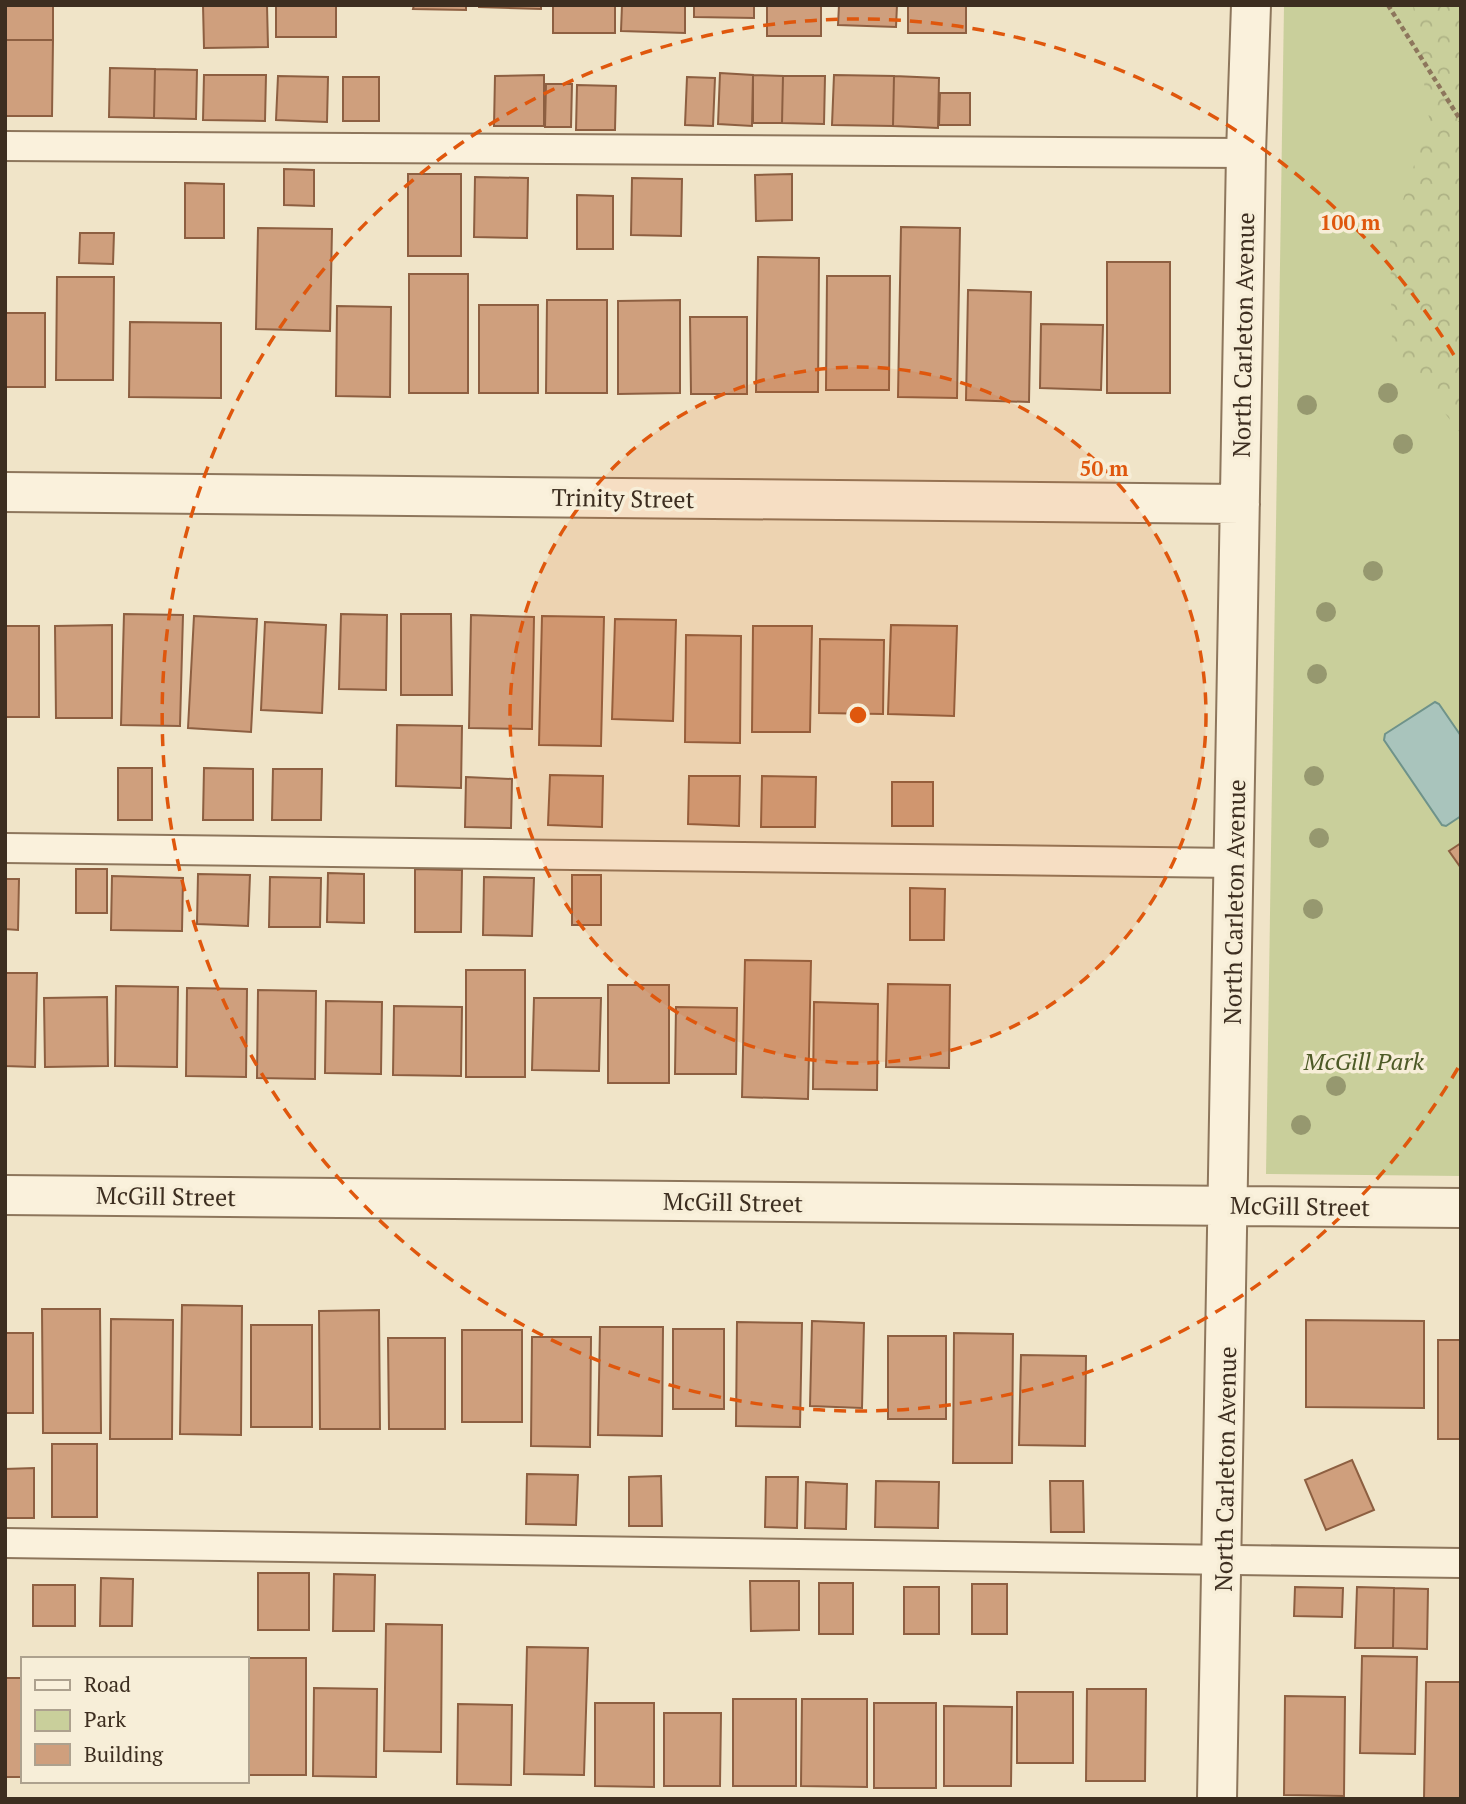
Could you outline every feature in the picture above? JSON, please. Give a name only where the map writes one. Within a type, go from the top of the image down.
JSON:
[{"type":"street","name":"North Carleton Avenue","points":[[1217,1799],[1246,153],[1251,5]]},
{"type":"street","name":"Trinity Street","points":[[5,492],[1240,504]]},
{"type":"street","name":"McGill Street","points":[[5,1195],[1461,1208]]},
{"type":"lane","points":[[5,146],[1246,153]]},
{"type":"lane","points":[[5,848],[1235,863]]},
{"type":"lane","points":[[5,1543],[1461,1563]]},
{"type":"path","points":[[1388,5],[1461,121]]},
{"type":"green space","name":"McGill Park","points":[[1284,5],[1461,5],[1461,1176],[1266,1174]]},
{"type":"green space","points":[[1413,5],[1461,5],[1461,434],[1392,345],[1390,241],[1429,118]]},
{"type":"water","points":[[1435,702],[1461,736],[1461,816],[1446,826],[1442,825],[1384,740],[1385,734]]},
{"type":"building","points":[[5,5],[53,5],[53,40],[5,40]]},
{"type":"building","points":[[203,5],[267,5],[268,47],[204,48]]},
{"type":"building","points":[[276,5],[336,5],[336,37],[276,37]]},
{"type":"building","points":[[414,5],[466,5],[466,10],[413,9]]},
{"type":"building","points":[[541,5],[541,9],[479,7]]},
{"type":"building","points":[[553,5],[615,5],[615,33],[553,33]]},
{"type":"building","points":[[622,5],[685,5],[685,33],[621,31]]},
{"type":"building","points":[[694,5],[754,5],[754,18],[694,17]]},
{"type":"building","points":[[767,5],[821,5],[821,36],[767,36]]},
{"type":"building","points":[[839,5],[897,5],[896,27],[838,25]]},
{"type":"building","points":[[908,5],[966,5],[966,33],[908,33]]},
{"type":"building","points":[[5,40],[53,40],[52,116],[5,116]]},
{"type":"building","points":[[110,68],[155,69],[154,118],[109,117]]},
{"type":"building","points":[[155,69],[197,70],[196,119],[154,118]]},
{"type":"building","points":[[720,73],[753,75],[752,126],[718,124]]},
{"type":"building","points":[[204,75],[266,75],[265,121],[203,120]]},
{"type":"building","points":[[544,75],[544,126],[494,126],[495,76]]},
{"type":"building","points":[[753,75],[783,76],[782,123],[753,123]]},
{"type":"building","points":[[834,75],[894,76],[893,126],[832,125]]},
{"type":"building","points":[[278,76],[328,77],[327,122],[276,120]]},
{"type":"building","points":[[783,76],[825,76],[824,124],[782,123]]},
{"type":"building","points":[[894,76],[939,78],[938,128],[893,126]]},
{"type":"building","points":[[343,77],[379,77],[379,121],[343,121]]},
{"type":"building","points":[[687,77],[715,78],[713,126],[685,125]]},
{"type":"building","points":[[546,84],[572,84],[571,127],[545,127]]},
{"type":"building","points":[[577,85],[616,86],[615,130],[576,130]]},
{"type":"building","points":[[940,93],[970,93],[970,125],[939,125]]},
{"type":"building","points":[[284,169],[314,170],[314,206],[284,205]]},
{"type":"building","points":[[408,174],[461,174],[461,256],[408,256]]},
{"type":"building","points":[[792,174],[792,220],[756,221],[755,175]]},
{"type":"building","points":[[475,177],[528,178],[527,238],[474,237]]},
{"type":"building","points":[[632,178],[682,179],[681,236],[631,235]]},
{"type":"building","points":[[185,183],[224,184],[224,238],[185,238]]},
{"type":"building","points":[[577,195],[613,196],[613,249],[577,249]]},
{"type":"building","points":[[901,227],[960,228],[957,398],[898,397]]},
{"type":"building","points":[[258,228],[332,229],[330,331],[256,329]]},
{"type":"building","points":[[80,233],[114,233],[113,264],[79,263]]},
{"type":"building","points":[[758,257],[819,258],[818,392],[756,392]]},
{"type":"building","points":[[1107,262],[1170,262],[1170,393],[1107,393]]},
{"type":"building","points":[[409,274],[468,274],[468,393],[409,393]]},
{"type":"building","points":[[827,276],[890,276],[889,390],[826,390]]},
{"type":"building","points":[[57,277],[114,277],[113,380],[56,380]]},
{"type":"building","points":[[968,290],[1031,292],[1029,402],[966,400]]},
{"type":"building","points":[[547,300],[607,300],[607,393],[546,393]]},
{"type":"building","points":[[680,300],[680,393],[618,394],[618,301]]},
{"type":"building","points":[[479,305],[538,305],[538,393],[479,393]]},
{"type":"building","points":[[337,306],[391,307],[390,397],[336,396]]},
{"type":"building","points":[[5,313],[45,313],[45,387],[5,387]]},
{"type":"building","points":[[690,317],[747,317],[747,394],[691,394]]},
{"type":"building","points":[[130,322],[221,323],[221,398],[129,397]]},
{"type":"building","points":[[1041,324],[1103,325],[1101,390],[1040,388]]},
{"type":"building","points":[[124,614],[183,615],[180,726],[121,725]]},
{"type":"building","points":[[341,614],[387,615],[386,690],[339,689]]},
{"type":"building","points":[[401,614],[451,614],[452,695],[401,695]]},
{"type":"building","points":[[471,615],[534,617],[532,729],[469,728]]},
{"type":"building","points":[[194,616],[257,619],[251,732],[188,728]]},
{"type":"building","points":[[542,616],[604,617],[601,746],[539,745]]},
{"type":"building","points":[[615,619],[676,620],[673,721],[612,719]]},
{"type":"building","points":[[265,622],[326,625],[322,713],[261,710]]},
{"type":"building","points":[[112,625],[112,718],[56,718],[55,626]]},
{"type":"building","points":[[891,625],[957,626],[954,716],[888,714]]},
{"type":"building","points":[[5,626],[39,626],[39,717],[5,717]]},
{"type":"building","points":[[753,626],[812,626],[810,732],[752,732]]},
{"type":"building","points":[[686,635],[741,636],[740,743],[685,742]]},
{"type":"building","points":[[820,639],[884,640],[883,714],[819,713]]},
{"type":"building","points":[[397,725],[462,726],[461,788],[396,786]]},
{"type":"building","points":[[118,768],[152,768],[152,820],[118,820]]},
{"type":"building","points":[[204,768],[253,769],[253,820],[203,820]]},
{"type":"building","points":[[273,769],[322,769],[321,820],[272,820]]},
{"type":"building","points":[[550,775],[603,776],[602,827],[548,825]]},
{"type":"building","points":[[689,776],[740,776],[739,826],[688,824]]},
{"type":"building","points":[[762,776],[816,777],[815,827],[761,827]]},
{"type":"building","points":[[466,777],[512,779],[511,828],[465,827]]},
{"type":"building","points":[[892,782],[933,782],[933,826],[892,826]]},
{"type":"building","points":[[1461,843],[1461,868],[1449,851]]},
{"type":"building","points":[[76,869],[107,869],[107,913],[76,913]]},
{"type":"building","points":[[415,869],[462,870],[461,932],[415,932]]},
{"type":"building","points":[[328,873],[364,874],[364,923],[327,922]]},
{"type":"building","points":[[198,874],[250,875],[248,926],[197,924]]},
{"type":"building","points":[[572,875],[601,875],[601,925],[572,925]]},
{"type":"building","points":[[112,876],[183,878],[182,931],[111,930]]},
{"type":"building","points":[[270,877],[321,878],[320,927],[269,927]]},
{"type":"building","points":[[484,877],[534,878],[532,936],[483,935]]},
{"type":"building","points":[[5,879],[19,879],[18,930],[5,929]]},
{"type":"building","points":[[910,888],[945,889],[944,940],[910,940]]},
{"type":"building","points":[[745,960],[811,961],[808,1099],[742,1097]]},
{"type":"building","points":[[466,970],[525,970],[525,1077],[466,1077]]},
{"type":"building","points":[[5,973],[37,973],[35,1067],[5,1066]]},
{"type":"building","points":[[888,984],[950,985],[949,1068],[886,1067]]},
{"type":"building","points":[[608,985],[669,985],[669,1083],[608,1083]]},
{"type":"building","points":[[116,986],[178,987],[177,1067],[115,1066]]},
{"type":"building","points":[[187,988],[247,989],[246,1077],[186,1076]]},
{"type":"building","points":[[258,990],[316,991],[315,1079],[257,1078]]},
{"type":"building","points":[[107,997],[108,1066],[45,1067],[44,998]]},
{"type":"building","points":[[534,998],[601,998],[599,1071],[532,1070]]},
{"type":"building","points":[[326,1001],[382,1002],[381,1074],[325,1073]]},
{"type":"building","points":[[814,1002],[878,1004],[877,1090],[813,1089]]},
{"type":"building","points":[[394,1006],[462,1007],[461,1076],[393,1075]]},
{"type":"building","points":[[676,1007],[737,1008],[736,1074],[675,1074]]},
{"type":"building","points":[[182,1305],[242,1306],[241,1435],[180,1434]]},
{"type":"building","points":[[42,1309],[100,1309],[101,1433],[43,1433]]},
{"type":"building","points":[[379,1310],[380,1429],[320,1429],[319,1311]]},
{"type":"building","points":[[111,1319],[173,1320],[172,1439],[110,1439]]},
{"type":"building","points":[[1306,1320],[1424,1321],[1424,1408],[1306,1407]]},
{"type":"building","points":[[812,1321],[864,1323],[862,1408],[810,1406]]},
{"type":"building","points":[[737,1322],[802,1323],[800,1427],[736,1426]]},
{"type":"building","points":[[251,1325],[312,1325],[312,1427],[251,1427]]},
{"type":"building","points":[[600,1327],[663,1327],[662,1436],[598,1435]]},
{"type":"building","points":[[673,1329],[724,1329],[724,1409],[673,1409]]},
{"type":"building","points":[[462,1330],[522,1330],[522,1422],[462,1422]]},
{"type":"building","points":[[5,1333],[33,1333],[33,1413],[5,1413]]},
{"type":"building","points":[[954,1333],[1013,1334],[1012,1463],[953,1463]]},
{"type":"building","points":[[888,1336],[946,1336],[946,1419],[888,1419]]},
{"type":"building","points":[[532,1337],[591,1337],[590,1447],[531,1446]]},
{"type":"building","points":[[388,1338],[445,1338],[445,1429],[389,1429]]},
{"type":"building","points":[[1438,1340],[1461,1340],[1461,1439],[1438,1439]]},
{"type":"building","points":[[1021,1355],[1086,1356],[1085,1446],[1019,1445]]},
{"type":"building","points":[[52,1444],[97,1444],[97,1517],[52,1517]]},
{"type":"building","points":[[1352,1460],[1374,1510],[1326,1530],[1305,1480]]},
{"type":"building","points":[[34,1468],[34,1518],[5,1518],[5,1469]]},
{"type":"building","points":[[527,1474],[578,1475],[576,1525],[526,1524]]},
{"type":"building","points":[[661,1476],[662,1526],[629,1526],[629,1477]]},
{"type":"building","points":[[766,1477],[798,1477],[797,1528],[765,1527]]},
{"type":"building","points":[[876,1481],[939,1482],[938,1528],[875,1527]]},
{"type":"building","points":[[1050,1481],[1083,1481],[1084,1532],[1051,1532]]},
{"type":"building","points":[[806,1482],[847,1484],[846,1529],[805,1528]]},
{"type":"building","points":[[258,1573],[309,1573],[309,1630],[258,1630]]},
{"type":"building","points":[[334,1574],[375,1575],[374,1631],[333,1631]]},
{"type":"building","points":[[101,1578],[133,1579],[132,1626],[100,1626]]},
{"type":"building","points":[[750,1581],[799,1581],[799,1630],[751,1631]]},
{"type":"building","points":[[819,1583],[853,1583],[853,1634],[819,1634]]},
{"type":"building","points":[[972,1584],[1007,1584],[1007,1634],[972,1634]]},
{"type":"building","points":[[33,1585],[75,1585],[75,1626],[33,1626]]},
{"type":"building","points":[[904,1587],[939,1587],[939,1634],[904,1634]]},
{"type":"building","points":[[1295,1587],[1343,1588],[1342,1617],[1294,1616]]},
{"type":"building","points":[[1357,1587],[1394,1588],[1393,1648],[1355,1648]]},
{"type":"building","points":[[1394,1588],[1428,1589],[1427,1649],[1393,1648]]},
{"type":"building","points":[[386,1624],[442,1625],[441,1752],[384,1751]]},
{"type":"building","points":[[527,1647],[588,1648],[584,1775],[524,1774]]},
{"type":"building","points":[[1362,1656],[1417,1657],[1415,1754],[1360,1753]]},
{"type":"building","points":[[248,1658],[306,1658],[306,1775],[248,1775]]},
{"type":"building","points":[[5,1678],[21,1678],[21,1777],[5,1777]]},
{"type":"building","points":[[1426,1682],[1461,1682],[1461,1799],[1424,1799]]},
{"type":"building","points":[[314,1688],[377,1689],[376,1777],[313,1776]]},
{"type":"building","points":[[1087,1689],[1146,1689],[1145,1781],[1086,1781]]},
{"type":"building","points":[[1017,1692],[1073,1692],[1073,1763],[1017,1763]]},
{"type":"building","points":[[1285,1696],[1345,1697],[1344,1796],[1284,1795]]},
{"type":"building","points":[[733,1699],[796,1699],[796,1786],[733,1786]]},
{"type":"building","points":[[802,1699],[867,1699],[867,1787],[801,1786]]},
{"type":"building","points":[[595,1703],[654,1703],[654,1787],[595,1786]]},
{"type":"building","points":[[874,1703],[936,1703],[936,1788],[874,1788]]},
{"type":"building","points":[[458,1704],[512,1705],[511,1785],[457,1784]]},
{"type":"building","points":[[944,1706],[1012,1707],[1011,1786],[944,1786]]},
{"type":"building","points":[[664,1713],[721,1713],[720,1786],[664,1786]]}]
